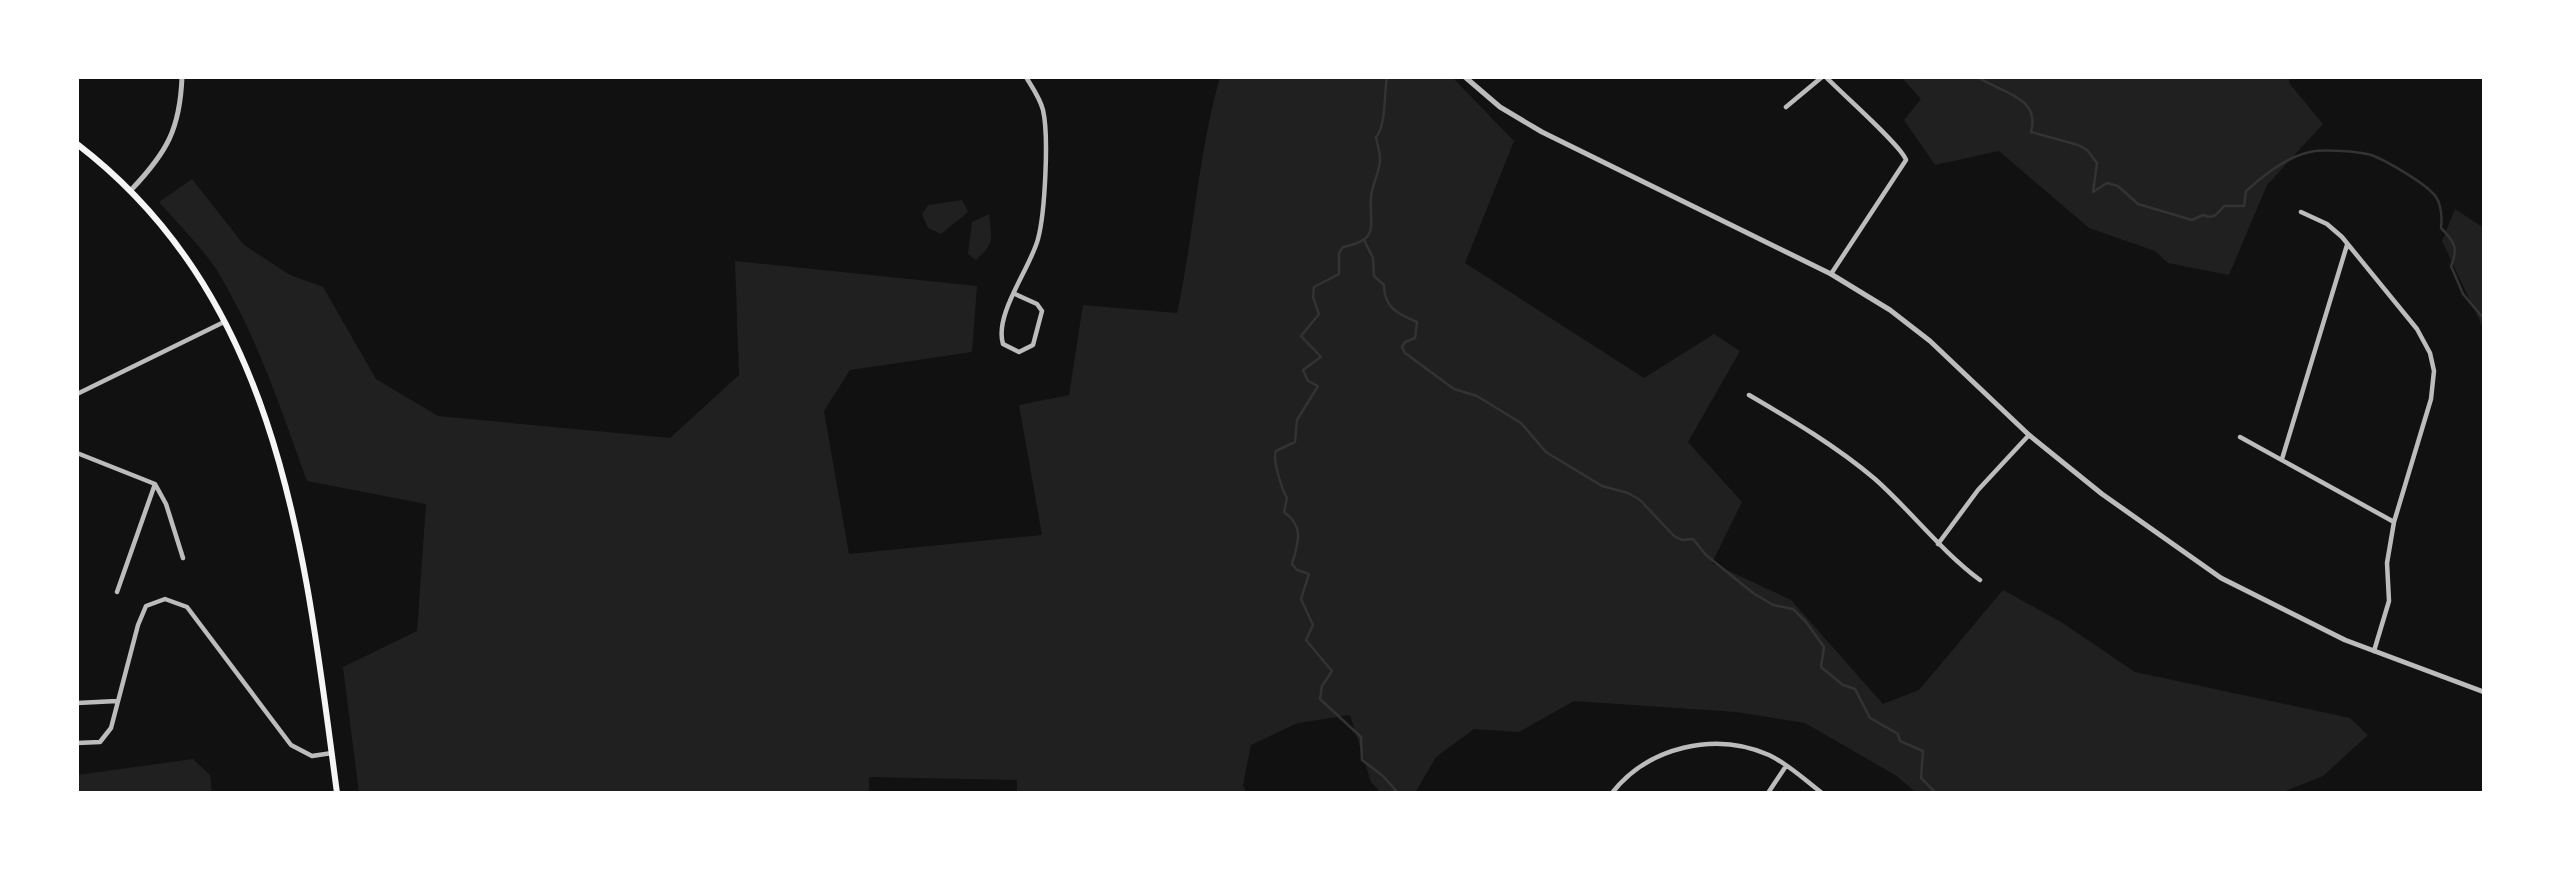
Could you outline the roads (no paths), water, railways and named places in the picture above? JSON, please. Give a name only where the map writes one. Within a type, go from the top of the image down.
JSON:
[{"type":"main road","points":[[77,144],[132,189],[185,253],[225,322],[260,398],[295,515],[337,793]]},
{"type":"street","points":[[132,189],[153,166],[177,126],[182,77]]},
{"type":"street","points":[[1015,294],[1037,304],[1042,311],[1033,345],[1019,352],[1002,343],[1002,335],[1009,304],[1038,241],[1044,193],[1044,116],[1026,77]]},
{"type":"street","points":[[1465,77],[1500,107],[1542,132],[1831,274],[1890,310],[1930,341],[2029,435],[2161,538],[2221,578],[2312,625],[2484,692]]},
{"type":"street","points":[[1786,107],[1824,77],[1904,151],[1906,160],[1902,169],[1831,274]]},
{"type":"street","points":[[2301,212],[2327,224],[2348,244],[2417,329],[2430,353],[2434,371],[2431,399],[2393,522],[2387,563],[2389,601],[2374,651]]},
{"type":"street","points":[[2282,459],[2348,244]]},
{"type":"street","points":[[77,394],[225,322]]},
{"type":"street","points":[[1749,395],[1846,456],[1875,479],[1938,544],[1980,580]]},
{"type":"street","points":[[1938,544],[1978,489],[2029,435]]},
{"type":"street","points":[[2241,437],[2393,522]]},
{"type":"street","points":[[77,453],[155,484],[166,504],[184,558]]},
{"type":"street","points":[[117,592],[155,484]]},
{"type":"street","points":[[77,744],[100,742],[111,728],[138,625],[146,606],[165,599],[178,601],[187,607],[291,746],[312,756],[332,753]]},
{"type":"street","points":[[77,703],[117,701]]},
{"type":"street","points":[[1612,793],[1642,765],[1671,751],[1700,745],[1750,748],[1786,766],[1822,793]]},
{"type":"street","points":[[1768,793],[1786,766]]},
{"type":"waterway","points":[[1387,77],[1383,118],[1376,137],[1380,159],[1371,197],[1371,230],[1363,240],[1343,247],[1339,253],[1339,274],[1314,287],[1313,297],[1319,314],[1301,336],[1321,357],[1303,370],[1308,381],[1318,386],[1297,420],[1295,442],[1276,451],[1275,461],[1287,498],[1284,512],[1295,524],[1298,536],[1292,564],[1297,570],[1309,574],[1301,599],[1313,625],[1306,640],[1332,671],[1322,686],[1320,699],[1361,737],[1362,760],[1383,776],[1398,793]]},
{"type":"waterway","points":[[1978,77],[2025,103],[2033,120],[2031,132],[2087,150],[2097,163],[2093,192],[2107,183],[2118,186],[2138,204],[2192,220],[2203,215],[2213,216],[2224,206],[2244,206],[2246,191],[2275,168],[2301,154],[2342,151],[2368,154],[2380,159],[2416,180],[2436,197],[2440,208],[2441,228],[2455,249],[2451,266],[2463,294],[2484,319]]},
{"type":"waterway","points":[[1364,240],[1373,258],[1374,276],[1384,285],[1389,305],[1398,313],[1417,322],[1415,338],[1405,342],[1402,347],[1405,353],[1454,389],[1477,396],[1521,423],[1546,452],[1602,486],[1628,493],[1640,500],[1674,536],[1682,540],[1693,539],[1706,555],[1753,593],[1773,605],[1793,609],[1824,647],[1821,667],[1843,685],[1855,689],[1870,718],[1898,734],[1900,741],[1923,751],[1921,778],[1936,793]]}]
